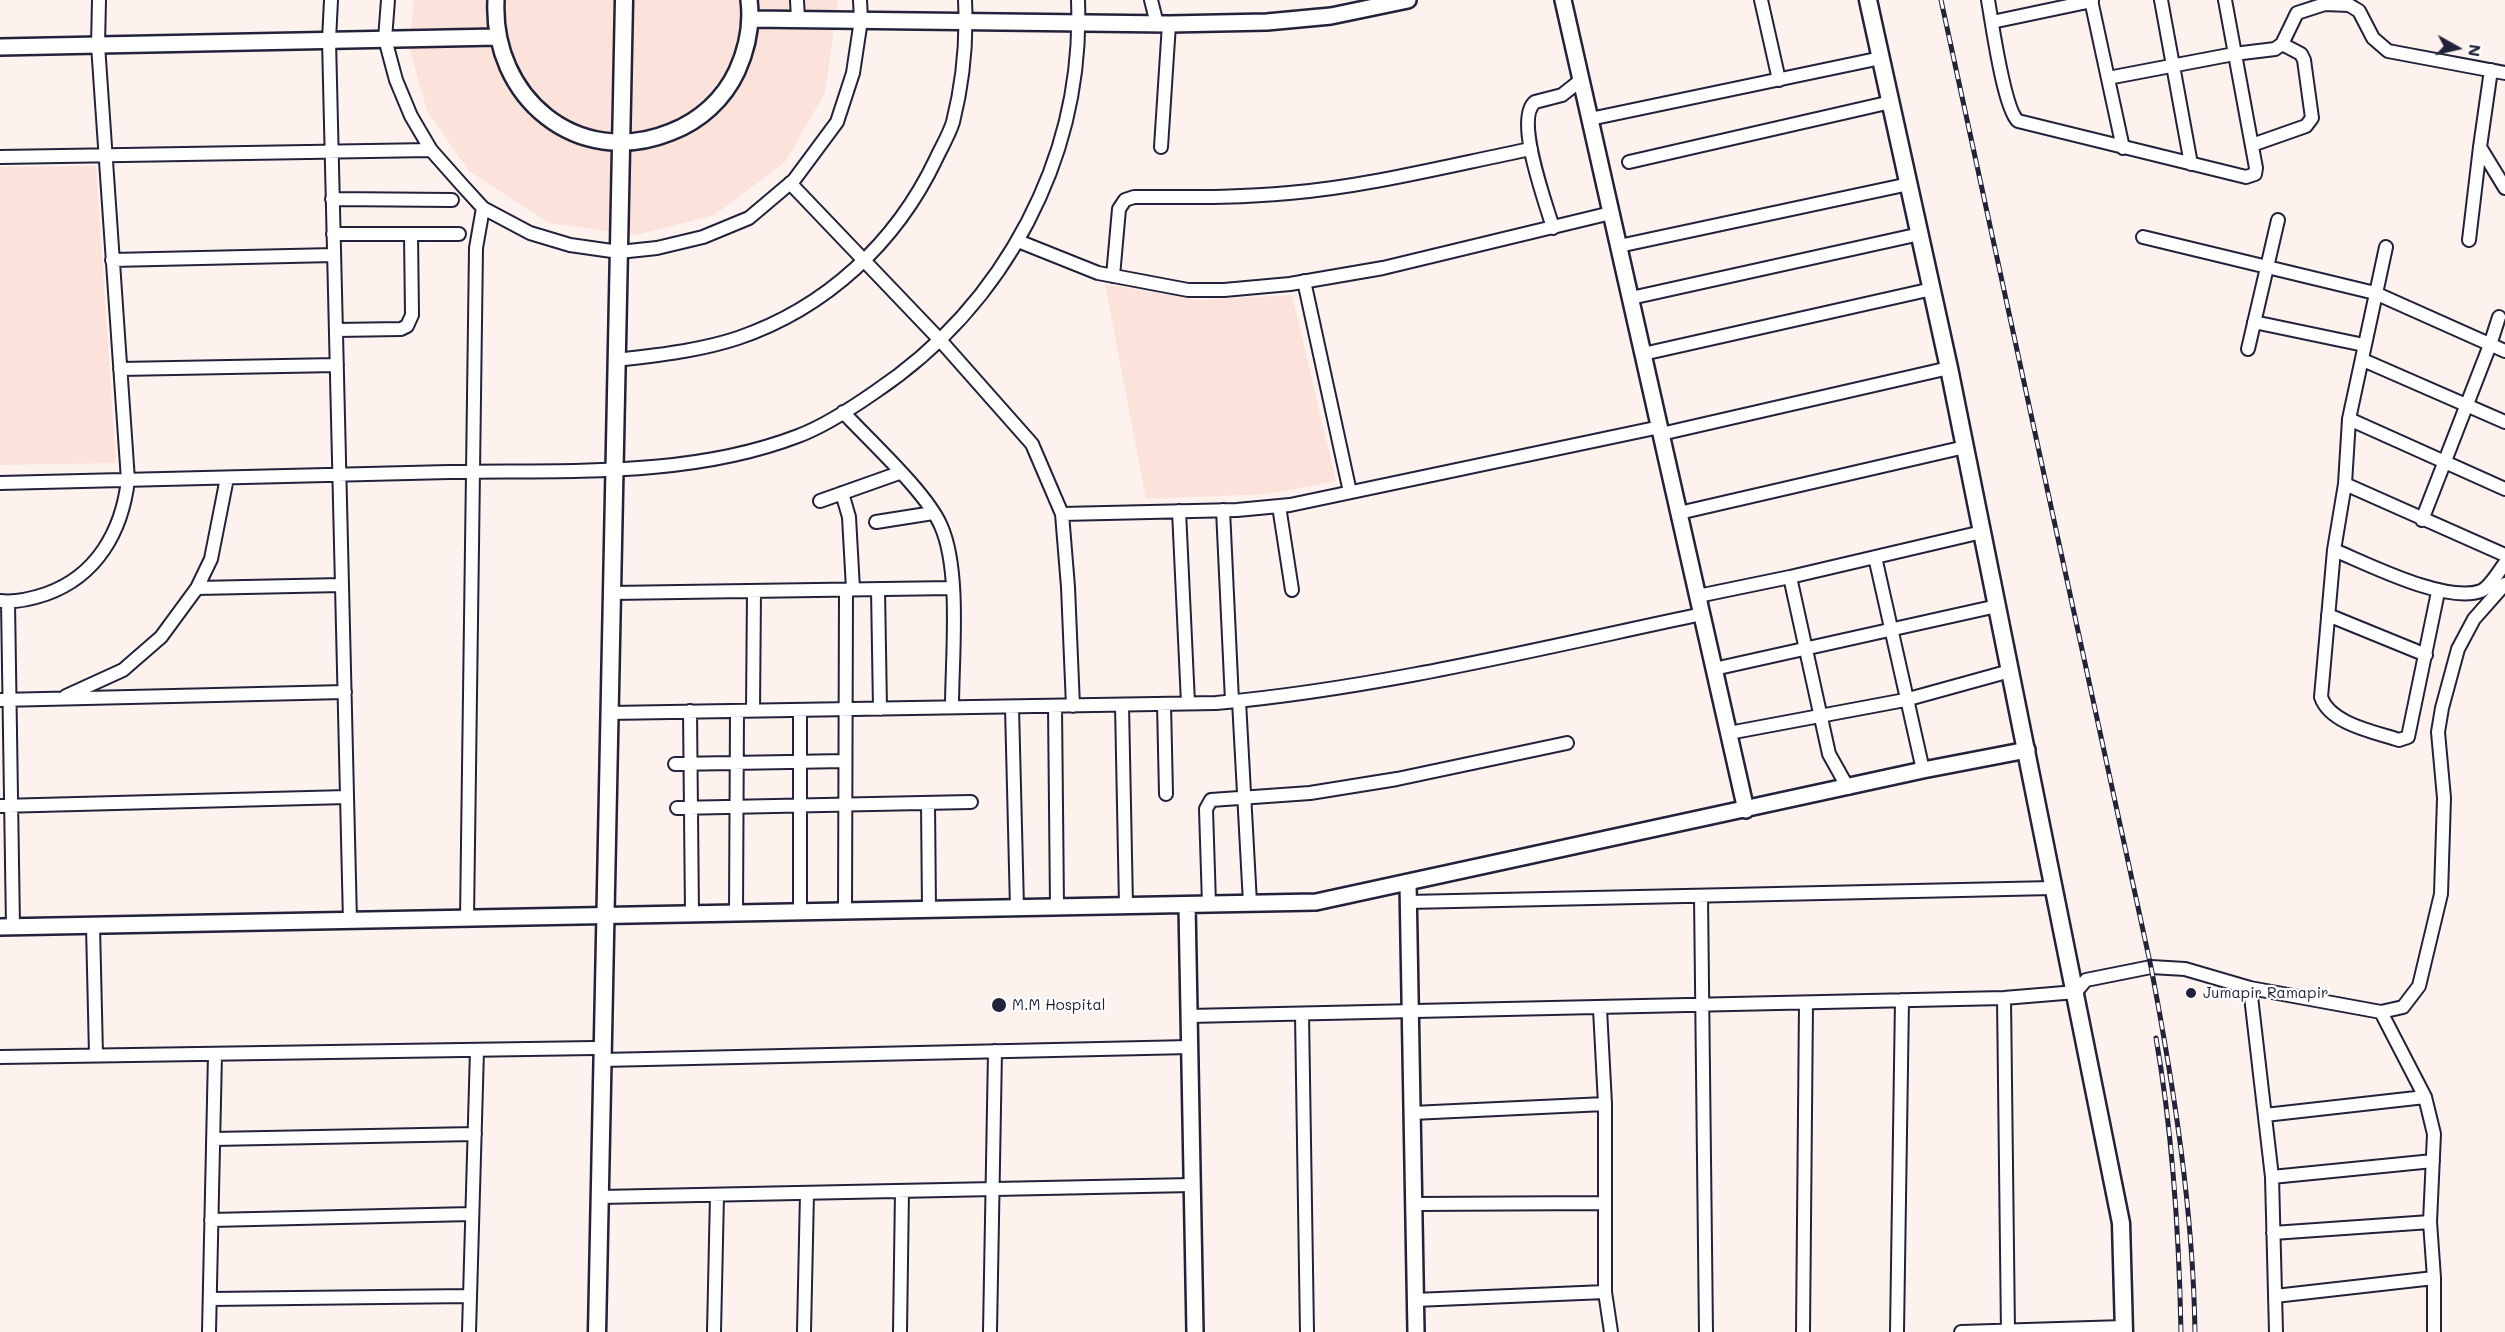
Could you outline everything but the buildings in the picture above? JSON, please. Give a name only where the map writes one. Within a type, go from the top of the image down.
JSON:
[{"type":"main road","points":[[589,1332],[598,1054],[615,251],[616,0]]},
{"type":"main road","points":[[617,143],[624,0]]},
{"type":"main road","points":[[1868,0],[1949,368],[2121,1223],[2124,1329]]},
{"type":"main road","points":[[601,916],[612,593],[610,469],[617,360],[615,251]]},
{"type":"main road","points":[[597,1332],[600,1197],[598,1054]]},
{"type":"street","points":[[99,0],[98,45],[128,480],[125,502],[117,528],[104,550],[86,572],[57,590],[31,599],[4,602],[7,927],[1316,902],[1923,770],[2027,750]]},
{"type":"street","points":[[331,0],[328,40],[350,921]]},
{"type":"street","points":[[388,0],[385,39],[396,80],[411,116],[431,150],[483,208],[530,233],[570,245],[615,251],[657,248],[703,237],[749,218],[790,183],[837,122],[853,73],[861,20],[860,0]]},
{"type":"street","points":[[496,0],[497,37],[506,65],[521,93],[539,111],[560,126],[581,136],[617,143],[657,138],[682,128],[718,100],[732,80],[743,57],[750,19],[749,0]]},
{"type":"street","points":[[797,0],[798,19]]},
{"type":"street","points":[[617,360],[692,350],[738,338],[791,315],[834,287],[875,251],[924,185],[952,124],[964,63],[965,0]]},
{"type":"street","points":[[0,483],[610,469],[727,457],[800,436],[843,412],[912,368],[962,320],[1005,263],[1037,205],[1063,138],[1074,83],[1079,23],[1078,0]]},
{"type":"street","points":[[1151,0],[1163,24],[1161,147]]},
{"type":"street","points":[[750,19],[1163,24],[1297,20],[1408,0]]},
{"type":"street","points":[[1563,0],[1746,810]]},
{"type":"street","points":[[1761,0],[1779,80]]},
{"type":"street","points":[[1988,0],[2012,116],[2033,126],[2246,177],[2252,176],[2256,168],[2225,0]]},
{"type":"street","points":[[2161,0],[2191,164]]},
{"type":"street","points":[[1992,22],[2092,1],[2123,148]]},
{"type":"street","points":[[2108,78],[2234,54],[2276,50],[2282,44],[2297,13],[2325,4],[2349,4],[2359,10],[2373,38],[2388,51],[2505,73]]},
{"type":"street","points":[[0,47],[497,37]]},
{"type":"street","points":[[2252,145],[2306,126],[2313,118],[2304,60],[2301,54],[2282,44]]},
{"type":"street","points":[[1590,119],[1881,58]]},
{"type":"street","points":[[2469,240],[2491,70]]},
{"type":"street","points":[[1553,228],[1531,149],[1527,121],[1532,105],[1562,95],[1581,80]]},
{"type":"street","points":[[1629,162],[1891,102]]},
{"type":"street","points":[[2480,147],[2505,188]]},
{"type":"street","points":[[1113,276],[1119,209],[1125,200],[1134,197],[1209,198],[1290,193],[1373,181],[1531,149]]},
{"type":"street","points":[[0,157],[431,150]]},
{"type":"street","points":[[790,183],[940,340],[1032,444],[1062,514],[1068,587],[1073,706]]},
{"type":"street","points":[[1619,246],[1909,184]]},
{"type":"street","points":[[332,199],[452,200]]},
{"type":"street","points":[[467,918],[475,472],[476,248],[483,208]]},
{"type":"street","points":[[1018,241],[1098,273],[1188,290],[1224,290],[1304,281],[1383,268],[1611,213]]},
{"type":"street","points":[[2248,349],[2278,220]]},
{"type":"street","points":[[333,234],[459,234]]},
{"type":"street","points":[[336,330],[407,326],[412,315],[411,234]]},
{"type":"street","points":[[1630,298],[1920,234]]},
{"type":"street","points":[[2143,237],[2267,265],[2375,293],[2505,351]]},
{"type":"street","points":[[2386,247],[2349,419],[2345,484],[2334,550],[2321,697],[2329,710],[2349,723],[2399,740],[2408,737],[2438,592]]},
{"type":"street","points":[[112,260],[334,255]]},
{"type":"street","points":[[1304,281],[1350,492]]},
{"type":"street","points":[[1643,354],[1932,289]]},
{"type":"street","points":[[2422,520],[2499,317]]},
{"type":"street","points":[[2254,322],[2364,345]]},
{"type":"street","points":[[2363,360],[2505,422]]},
{"type":"street","points":[[120,369],[337,365]]},
{"type":"street","points":[[1062,514],[1223,510],[1279,506],[1660,430],[1949,368]]},
{"type":"street","points":[[843,412],[899,473],[941,525],[949,554],[952,588],[952,707]]},
{"type":"street","points":[[2349,419],[2505,489]]},
{"type":"street","points":[[1679,513],[1965,447]]},
{"type":"street","points":[[820,501],[899,473]]},
{"type":"street","points":[[62,698],[123,669],[161,637],[197,588],[212,558],[227,478]]},
{"type":"street","points":[[2345,484],[2505,555]]},
{"type":"street","points":[[842,493],[849,516],[845,709],[845,911]]},
{"type":"street","points":[[1279,506],[1292,590]]},
{"type":"street","points":[[1223,510],[1250,903]]},
{"type":"street","points":[[1179,511],[1188,703]]},
{"type":"street","points":[[876,522],[933,513]]},
{"type":"street","points":[[1698,596],[1790,578],[1982,532]]},
{"type":"street","points":[[2334,550],[2438,592],[2470,593],[2483,590],[2505,563]]},
{"type":"street","points":[[1875,556],[1905,700],[1923,770]]},
{"type":"street","points":[[1790,578],[1829,754],[1848,788]]},
{"type":"street","points":[[1189,1016],[1600,1009],[2004,998],[2076,992],[2086,980],[2151,967],[2185,969],[2250,988],[2381,1012],[2403,1007],[2419,987],[2441,894],[2444,798],[2438,732],[2442,708],[2458,649],[2474,619],[2505,584]]},
{"type":"street","points":[[197,588],[342,585]]},
{"type":"street","points":[[612,593],[952,588]]},
{"type":"street","points":[[878,589],[880,709]]},
{"type":"street","points":[[753,710],[754,591]]},
{"type":"street","points":[[1714,669],[1997,606]]},
{"type":"street","points":[[609,713],[1122,705],[1285,697],[1384,681],[1702,614]]},
{"type":"street","points":[[2328,615],[2426,655]]},
{"type":"street","points":[[1729,733],[1820,714],[1905,700],[2010,671]]},
{"type":"street","points":[[5,699],[345,692]]},
{"type":"street","points":[[1164,704],[1166,794]]},
{"type":"street","points":[[1122,705],[1126,906]]},
{"type":"street","points":[[1012,706],[1017,908]]},
{"type":"street","points":[[1055,706],[1058,907]]},
{"type":"street","points":[[800,710],[800,912]]},
{"type":"street","points":[[690,711],[692,914]]},
{"type":"street","points":[[736,711],[736,914]]},
{"type":"street","points":[[1209,904],[1208,803],[1215,799],[1310,793],[1397,779],[1567,743]]},
{"type":"street","points":[[675,764],[845,761]]},
{"type":"street","points":[[6,806],[347,797]]},
{"type":"street","points":[[677,808],[971,802]]},
{"type":"street","points":[[928,803],[929,910]]},
{"type":"street","points":[[1408,883],[1416,1332]]},
{"type":"street","points":[[1408,902],[2053,888]]},
{"type":"street","points":[[1701,896],[1706,1332]]},
{"type":"street","points":[[1187,905],[1195,1332]]},
{"type":"street","points":[[93,926],[96,1055]]},
{"type":"street","points":[[2250,988],[2272,1177],[2276,1332]]},
{"type":"street","points":[[2004,998],[2008,1330]]},
{"type":"street","points":[[1897,1332],[1902,1000]]},
{"type":"street","points":[[1803,1332],[1806,1003]]},
{"type":"street","points":[[1600,1009],[1605,1104],[1605,1292],[1611,1332]]},
{"type":"street","points":[[2381,1012],[2426,1096],[2434,1134],[2430,1222],[2434,1278],[2434,1332]]},
{"type":"street","points":[[1302,1014],[1307,1332]]},
{"type":"street","points":[[0,1057],[477,1050],[598,1054],[1190,1047]]},
{"type":"street","points":[[469,1332],[477,1050]]},
{"type":"street","points":[[990,1332],[995,1051]]},
{"type":"street","points":[[209,1332],[215,1054]]},
{"type":"street","points":[[2265,1115],[2426,1096]]},
{"type":"street","points":[[1412,1113],[1605,1104]]},
{"type":"street","points":[[213,1139],[475,1134]]},
{"type":"street","points":[[2272,1177],[2433,1161]]},
{"type":"street","points":[[600,1197],[1192,1185]]},
{"type":"street","points":[[900,1332],[902,1191]]},
{"type":"street","points":[[804,1332],[807,1193]]},
{"type":"street","points":[[714,1332],[717,1195]]},
{"type":"street","points":[[1414,1204],[1604,1203]]},
{"type":"street","points":[[211,1220],[472,1214]]},
{"type":"street","points":[[2273,1233],[2430,1222]]},
{"type":"street","points":[[2275,1296],[2434,1278]]},
{"type":"street","points":[[1415,1300],[1605,1292]]},
{"type":"street","points":[[210,1299],[470,1296]]},
{"type":"street","points":[[1961,1332],[2124,1329]]},
{"type":"shaded area","points":[[414,0],[838,1],[825,93],[785,162],[714,215],[636,235],[549,223],[469,171],[427,111],[409,47]]},
{"type":"shaded area","points":[[96,166],[116,463],[0,465],[0,167]]},
{"type":"shaded area","points":[[1105,284],[1199,300],[1292,295],[1336,481],[1268,494],[1146,499]]},
{"type":"railway","points":[[1941,0],[2151,967],[2181,1149],[2191,1240],[2195,1332]]},
{"type":"railway","points":[[2156,1038],[2167,1111],[2174,1184],[2181,1332]]},
{"type":"place","name":"Jumapir Ramapir","points":[[2191,993]]},
{"type":"place","name":"M.M Hospital","points":[[999,1005]]}]
